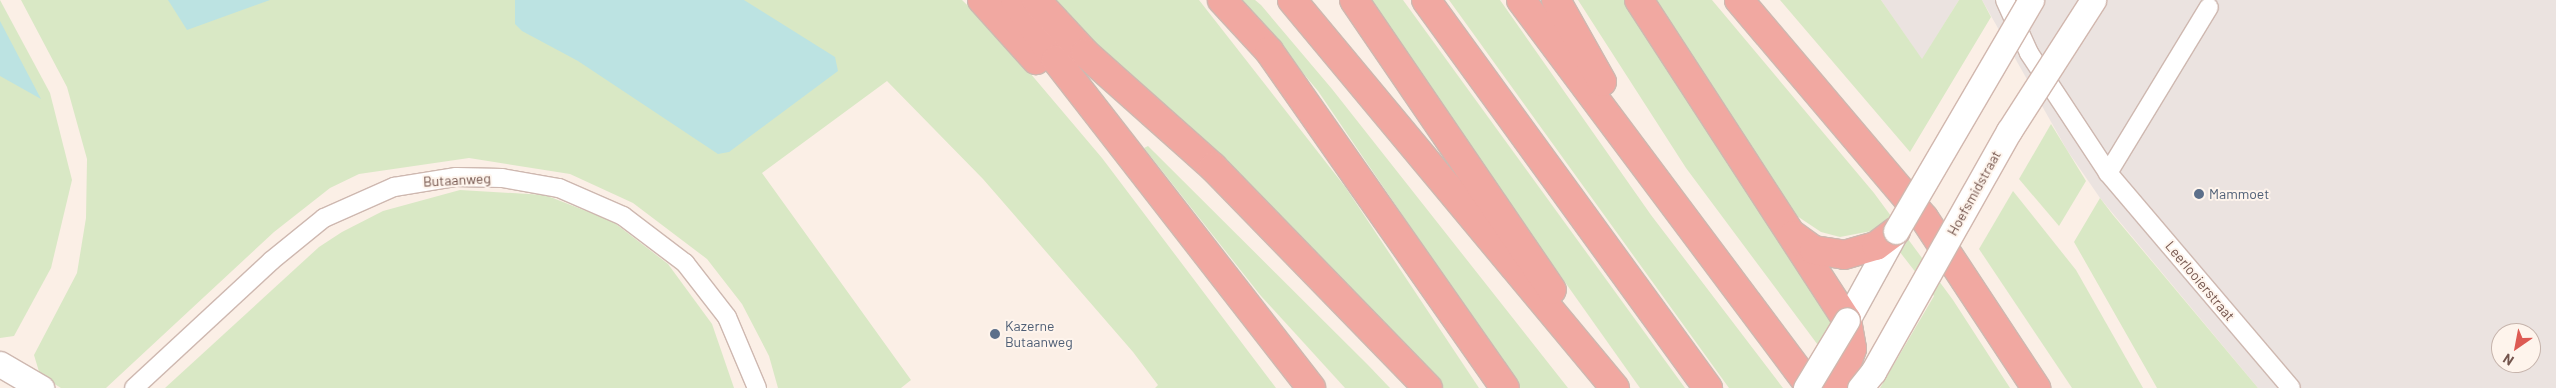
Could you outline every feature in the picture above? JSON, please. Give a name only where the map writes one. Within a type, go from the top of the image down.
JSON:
[{"type":"highway","points":[[982,0],[1201,246]]},
{"type":"highway","points":[[1015,0],[1056,60],[1311,388]]},
{"type":"highway","points":[[1036,0],[1085,53],[1213,167],[1428,388]]},
{"type":"highway","points":[[1222,0],[1270,52],[1505,388]]},
{"type":"highway","points":[[1292,0],[1614,388]]},
{"type":"highway","points":[[1354,0],[1619,388]]},
{"type":"highway","points":[[1426,0],[1708,388]]},
{"type":"highway","points":[[1521,0],[1659,180],[1811,388]]},
{"type":"highway","points":[[1556,0],[1659,180]]},
{"type":"highway","points":[[1639,0],[1784,228],[1847,320],[1852,349],[1838,388]]},
{"type":"highway","points":[[1739,0],[1924,218],[2036,388]]},
{"type":"highway","points":[[1784,228],[1828,255],[1844,255],[1876,246],[1896,231]]},
{"type":"street","name":"Leerlooierstraat","points":[[2006,0],[2029,53],[2108,173],[2291,388]]},
{"type":"street","points":[[1806,388],[2031,0]]},
{"type":"street","name":"Hoefsmidstraat","points":[[1860,388],[1873,372],[2009,132],[2092,0]]},
{"type":"street","points":[[2108,173],[2209,7]]},
{"type":"street","name":"Butaanweg","points":[[134,388],[300,236],[324,218],[367,196],[427,181],[502,178],[559,188],[623,216],[685,263],[727,317],[757,388]]},
{"type":"street","points":[[0,364],[41,388]]},
{"type":"shaded area","points":[[1881,0],[1959,0],[1922,60]]},
{"type":"shaded area","points":[[1982,0],[2556,0],[2556,388],[2258,388],[2100,198],[2067,150]]},
{"type":"green space","points":[[0,0],[50,93],[72,180],[51,268],[14,336],[0,338]]},
{"type":"green space","points":[[21,0],[962,0],[996,33],[1102,158],[1276,388],[1155,388],[1158,385],[1133,352],[983,179],[887,81],[762,173],[911,380],[901,388],[778,388],[769,356],[742,304],[707,259],[633,203],[570,174],[469,158],[359,174],[330,188],[274,232],[106,388],[61,388],[40,375],[34,355],[77,273],[86,218],[87,159],[67,87]]},
{"type":"green space","points":[[1052,0],[1199,0],[1346,188],[1479,388],[1441,388]]},
{"type":"green space","points":[[1242,0],[1255,0],[1261,5],[1332,89],[1568,388],[1520,388],[1318,91]]},
{"type":"green space","points":[[1365,0],[1403,0],[1685,388],[1640,388]]},
{"type":"green space","points":[[1449,0],[1500,0],[1651,215],[1783,388],[1729,388]]},
{"type":"green space","points":[[1578,0],[1712,0],[1874,193],[1953,300],[2010,388],[1880,388],[1934,296],[1882,229],[1840,237],[1821,232],[1794,214],[1831,312],[1850,388],[1686,168]]},
{"type":"green space","points":[[1780,0],[1881,0],[1922,59],[1959,0],[1982,0],[1991,17],[1910,152]]},
{"type":"green space","points":[[2051,124],[2086,181],[2059,226],[2019,179]]},
{"type":"green space","points":[[1148,146],[1390,388],[1345,388],[1261,296],[1144,148]]},
{"type":"green space","points":[[460,190],[545,195],[612,221],[668,264],[712,324],[734,388],[165,388],[319,247],[342,232],[383,211]]},
{"type":"green space","points":[[2013,191],[2076,270],[2143,388],[2072,388],[1979,249]]},
{"type":"green space","points":[[2100,198],[2258,388],[2157,388],[2074,242]]},
{"type":"water","points":[[168,0],[270,0],[187,30]]},
{"type":"water","points":[[515,0],[744,0],[835,57],[838,71],[729,152],[718,154],[578,61],[522,31],[515,24]]},
{"type":"water","points":[[0,21],[41,99],[0,76]]},
{"type":"place","name":"Mammoet","points":[[2199,194]]},
{"type":"place","name":"Kazerne Butaanweg","points":[[995,334]]}]
